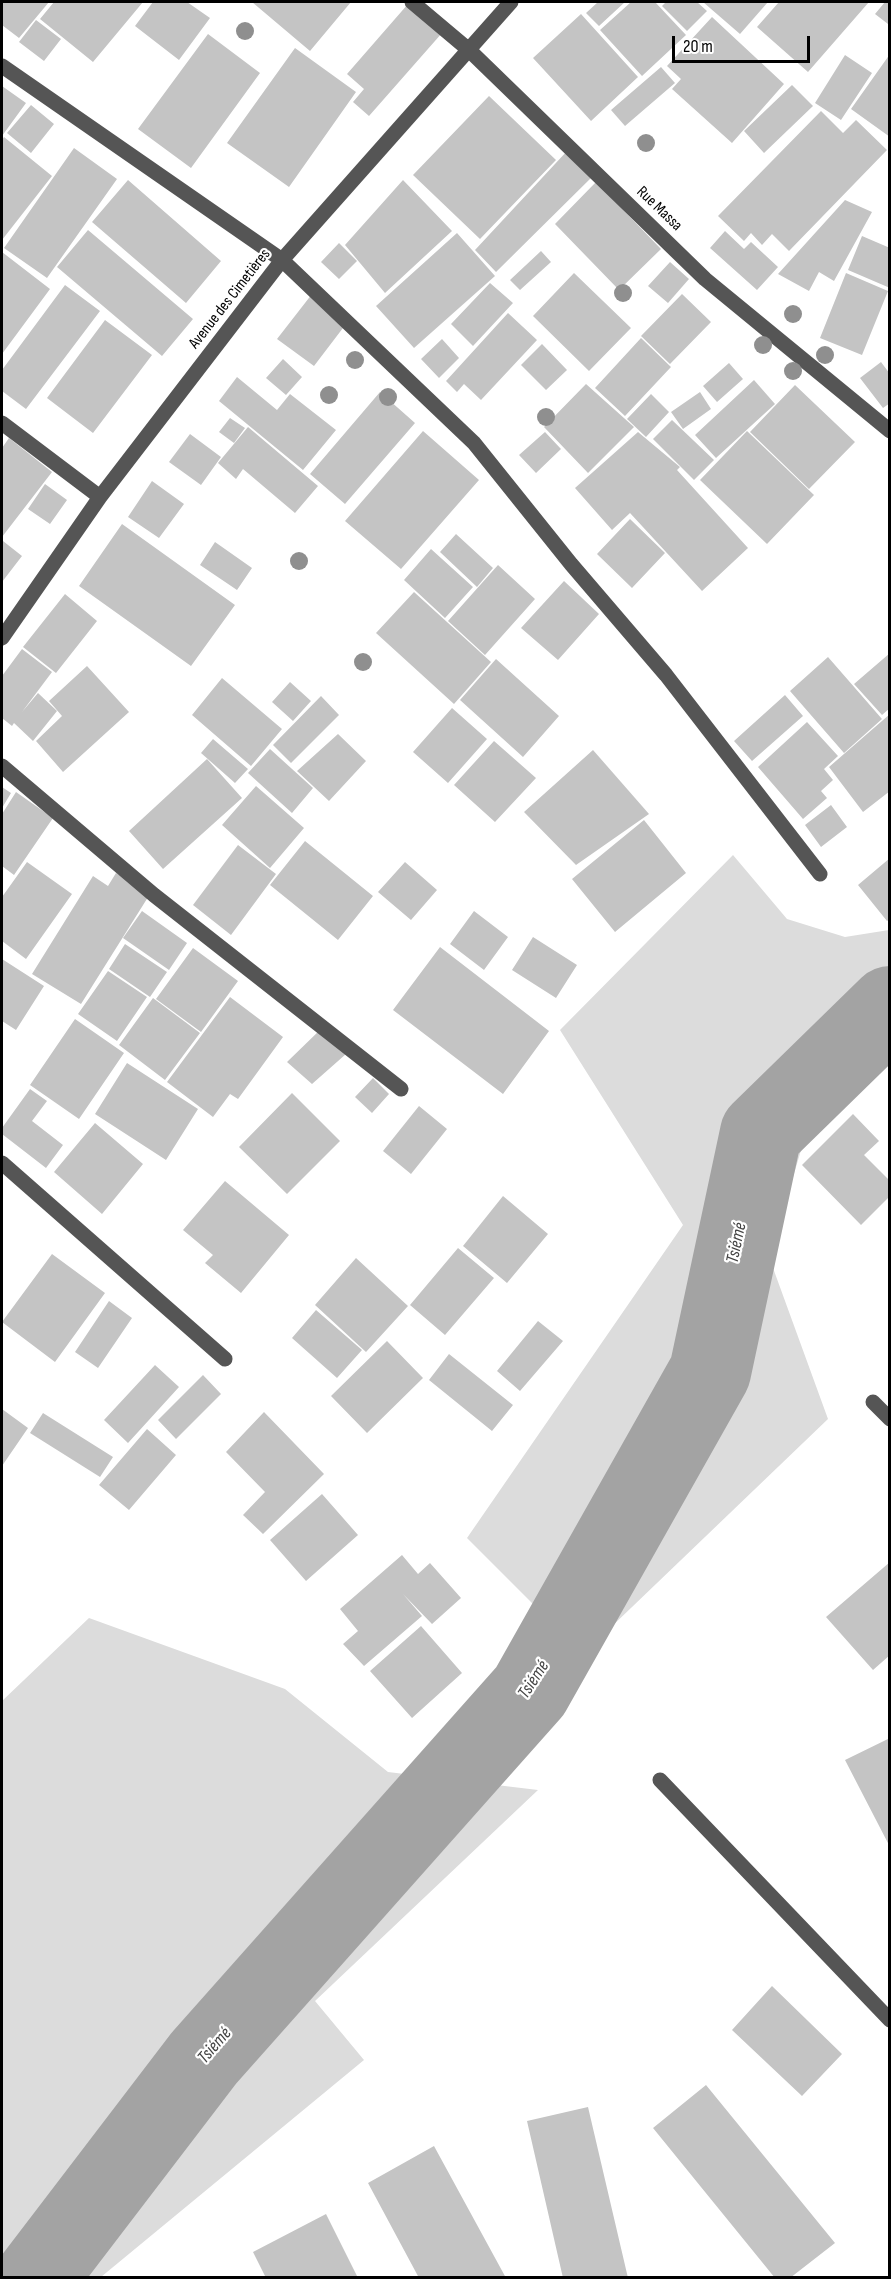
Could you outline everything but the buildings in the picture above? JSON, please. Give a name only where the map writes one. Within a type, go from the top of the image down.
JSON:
[{"type":"street","name":"Rue Massa","points":[[412,2],[469,50],[705,279],[890,431]]},
{"type":"street","name":"Avenue des Cimetières","points":[[2,638],[100,497],[282,260],[511,2]]},
{"type":"street","points":[[2,66],[282,260],[474,443],[571,564],[666,675],[820,874]]},
{"type":"street","points":[[2,423],[100,497]]},
{"type":"street","points":[[2,766],[154,895],[401,1089]]},
{"type":"street","points":[[2,1163],[225,1359]]},
{"type":"street","points":[[873,1402],[890,1419]]},
{"type":"street","points":[[660,1780],[890,2020]]},
{"type":"shaded area","points":[[733,855],[787,919],[845,937],[889,930],[889,1060],[805,1137],[769,1257],[828,1419],[583,1654],[467,1538],[683,1225],[560,1030]]},
{"type":"shaded area","points":[[89,1618],[285,1689],[388,1772],[538,1790],[315,2001],[364,2060],[101,2277],[2,2277],[2,1701]]},
{"type":"waterway","name":"Tsiémé","points":[[36,2278],[204,2058],[530,1691],[710,1372],[761,1133],[890,1007]]}]
